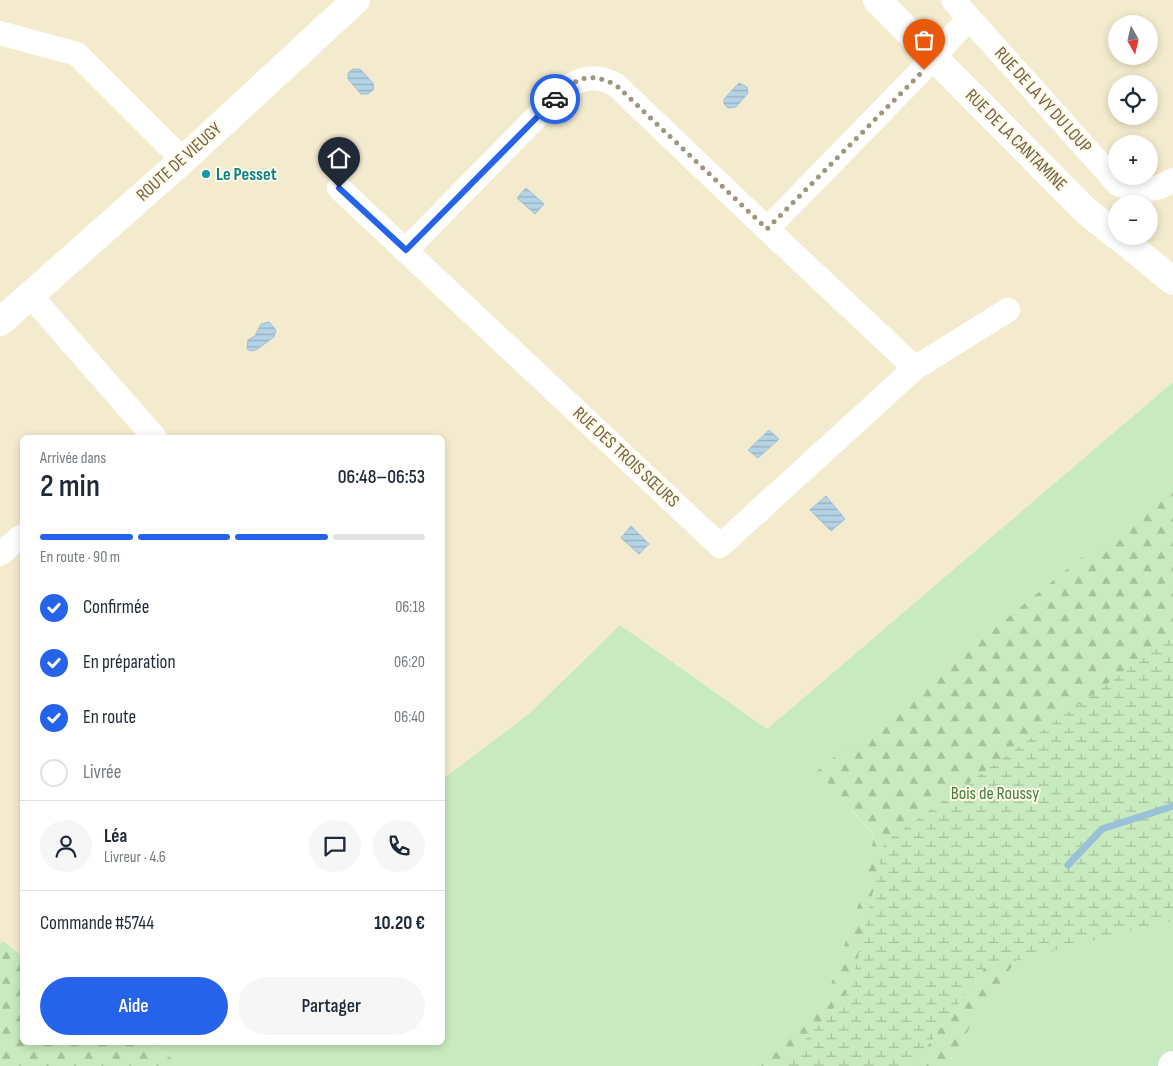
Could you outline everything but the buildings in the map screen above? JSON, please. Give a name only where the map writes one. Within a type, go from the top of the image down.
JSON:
[{"type":"street","name":"ROUTE DE VIEUGY","points":[[0,322],[183,160],[356,0]]},
{"type":"street","name":"RUE DE LA CANTAMINE","points":[[877,0],[1086,210],[1108,228]]},
{"type":"street","name":"RUE DE LA VY DU LOUP","points":[[952,0],[1118,184],[1130,190],[1148,190],[1173,180]]},
{"type":"street","points":[[767,229],[934,58],[969,18]]},
{"type":"street","points":[[0,33],[77,54],[183,160]]},
{"type":"street","points":[[406,250],[562,91],[575,82],[588,77],[603,78],[616,85],[915,368]]},
{"type":"street","name":"RUE DES TROIS SŒURS","points":[[339,188],[720,546],[915,368],[1008,310]]},
{"type":"street","name":"RUE DE LA CANTAMINE","points":[[1129,245],[1173,281]]},
{"type":"street","points":[[30,295],[148,435]]},
{"type":"street","points":[[0,554],[20,538]]},
{"type":"shaded area","points":[[0,0],[1173,0],[1173,382],[767,729],[620,625],[530,713],[445,777],[445,435],[20,435],[20,955],[3,942],[0,944]]},
{"type":"green space","points":[[1173,382],[1173,484],[818,771],[874,836],[865,885],[828,993],[753,1066],[184,1066],[150,1045],[445,1045],[445,777],[530,713],[620,625],[767,729]]},
{"type":"green space","name":"Bois de Roussy","points":[[1173,484],[1173,884],[1039,930],[987,1001],[946,1066],[753,1066],[828,993],[865,885],[874,835],[817,771]]},
{"type":"green space","points":[[1173,637],[1173,920],[984,969],[913,1066],[782,1066],[851,988],[884,843]]},
{"type":"green space","points":[[1173,884],[1173,1066],[946,1066],[987,1001],[1039,930]]},
{"type":"green space","points":[[3,941],[20,954],[20,1045],[150,1045],[184,1066],[0,1066],[0,944]]},
{"type":"water","points":[[353,69],[360,69],[373,83],[374,89],[368,94],[361,94],[348,79],[348,73]]},
{"type":"water","points":[[739,83],[747,87],[748,93],[736,107],[728,108],[724,104],[724,99]]},
{"type":"water","points":[[526,188],[544,204],[535,214],[517,198]]},
{"type":"water","points":[[269,322],[276,330],[274,337],[256,350],[251,351],[247,349],[248,340],[255,336],[261,324]]},
{"type":"water","points":[[769,430],[779,439],[758,458],[748,450]]},
{"type":"water","points":[[826,496],[845,519],[831,531],[810,510]]},
{"type":"water","points":[[631,526],[649,544],[639,554],[621,538]]},
{"type":"waterway","points":[[1068,865],[1102,829],[1173,806]]},
{"type":"way so far","points":[[555,99],[562,91],[575,82],[588,77],[603,78],[616,85],[767,229],[924,70]]},
{"type":"place","name":"Le Pesset","points":[[206,174]]},
{"type":"route","points":[[339,188],[406,250],[555,99]]}]
